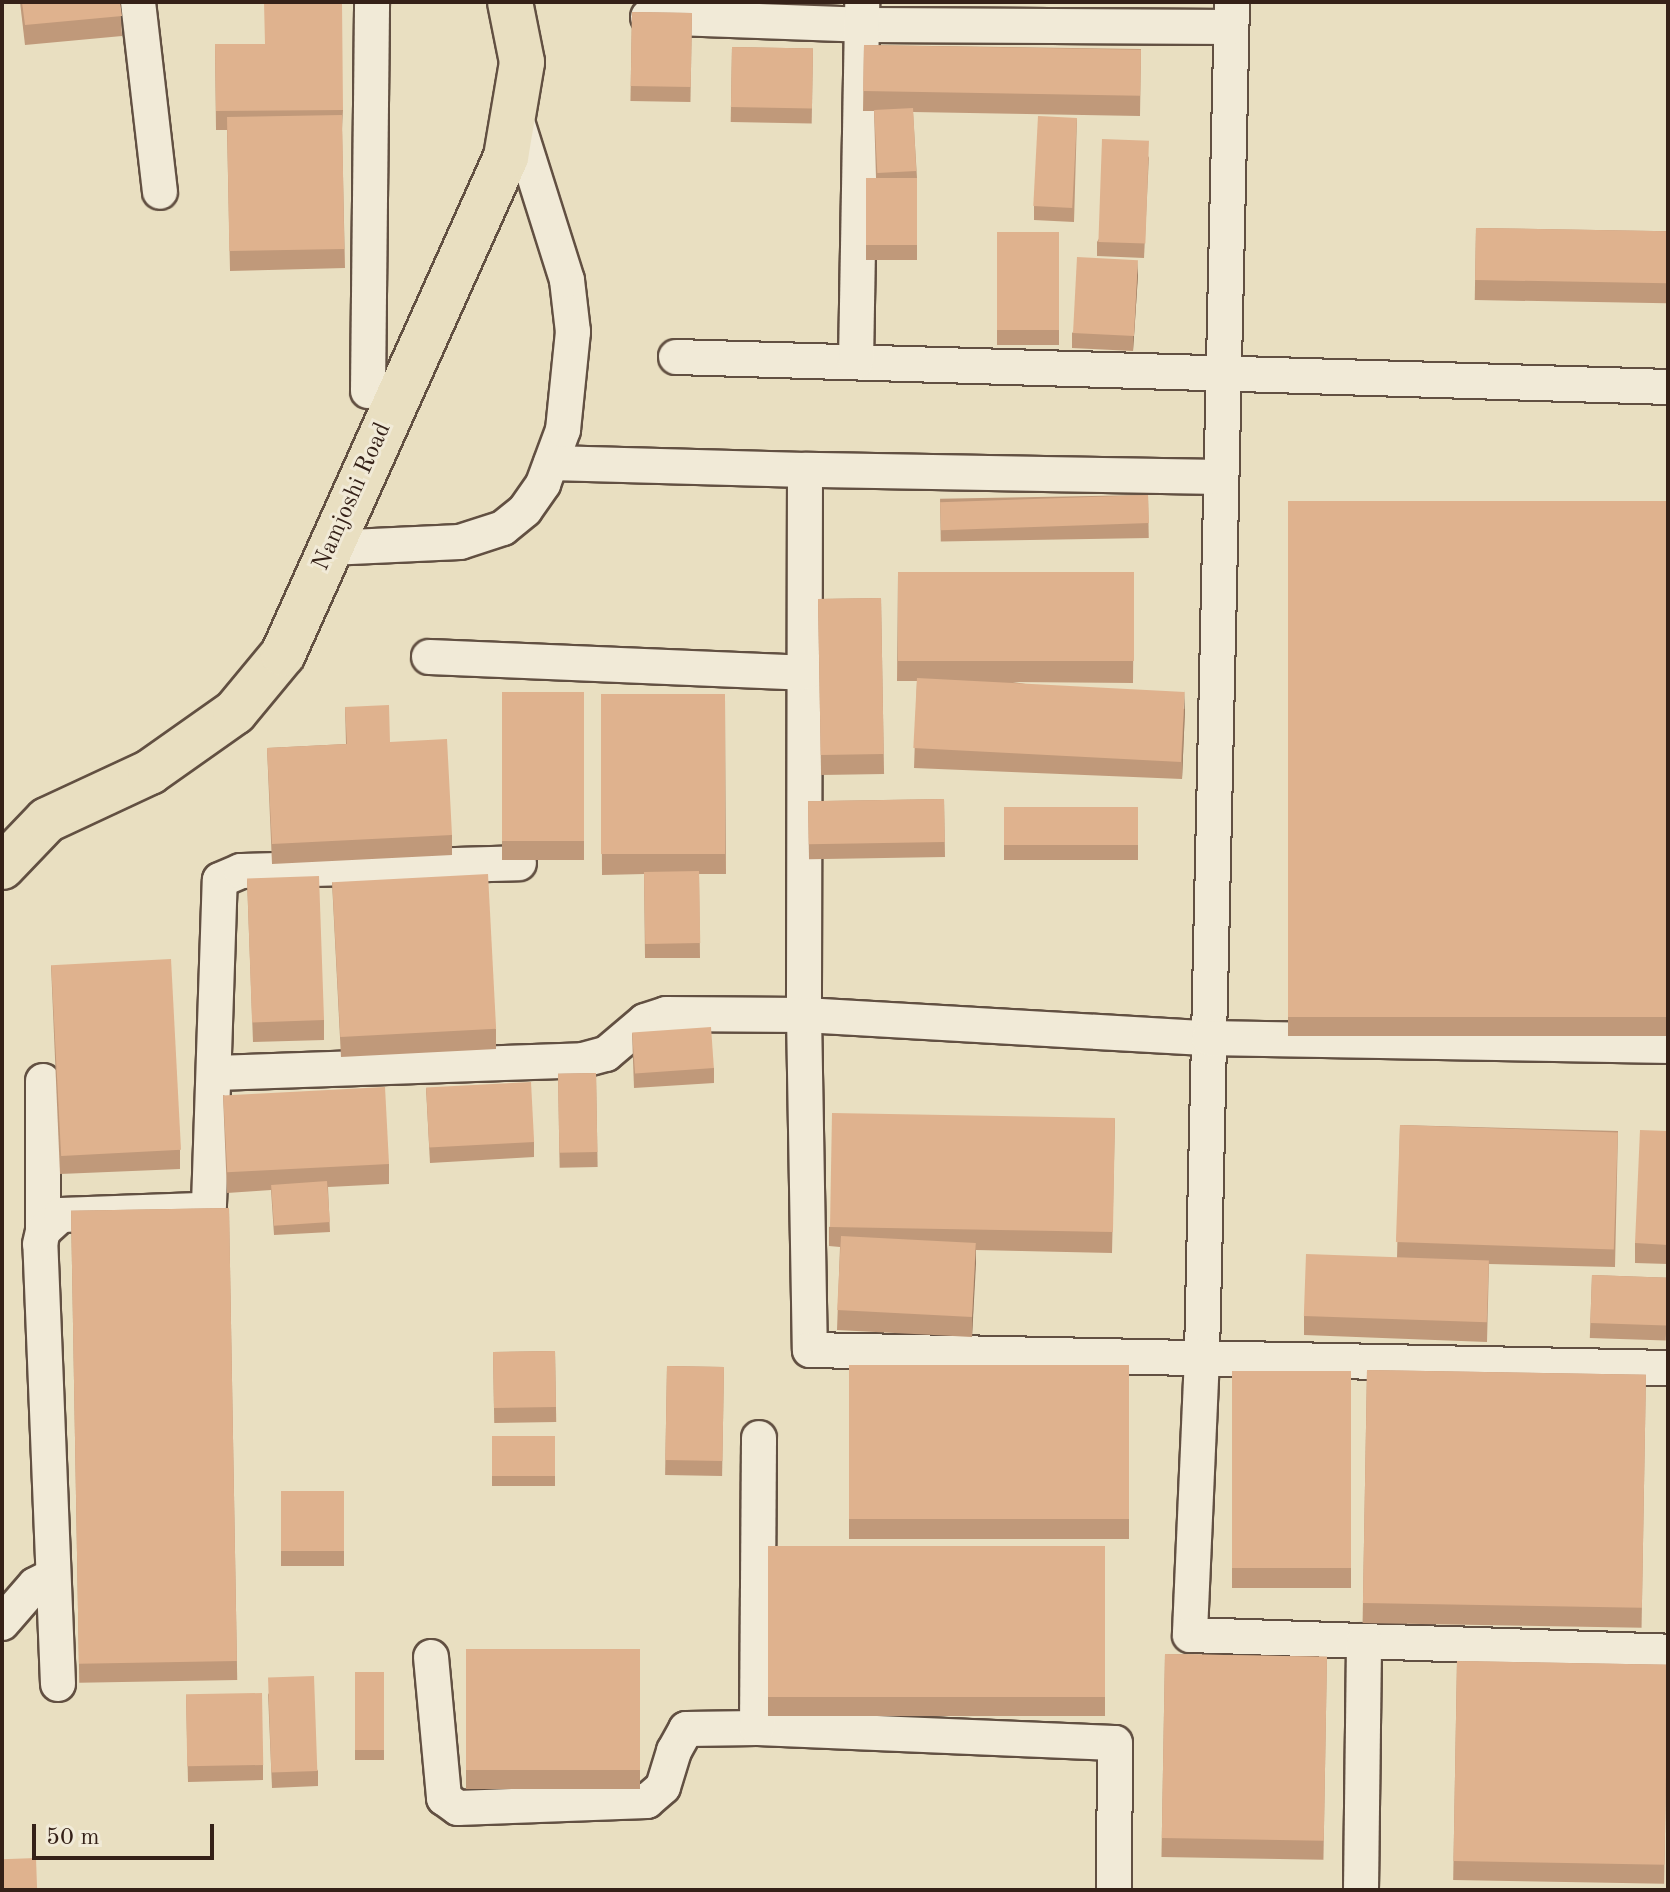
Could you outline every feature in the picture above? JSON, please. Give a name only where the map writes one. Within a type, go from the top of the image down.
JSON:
[{"type":"main road","name":"Namjoshi Road","points":[[2,867],[47,820],[150,772],[235,712],[283,654],[506,157],[522,62],[510,2]]},
{"type":"street","points":[[138,2],[160,192]]},
{"type":"street","points":[[368,391],[372,2]]},
{"type":"street","points":[[856,362],[862,14]]},
{"type":"street","points":[[637,17],[1232,14],[1202,1357],[1190,1635],[1668,1652]]},
{"type":"street","points":[[329,548],[460,542],[503,528],[525,510],[551,463],[563,430],[573,332],[567,280],[515,115]]},
{"type":"street","points":[[676,357],[1668,387]]},
{"type":"street","points":[[551,463],[1221,477]]},
{"type":"street","points":[[805,470],[804,1015],[810,1350],[1668,1368]]},
{"type":"street","points":[[429,657],[805,673]]},
{"type":"street","points":[[43,1231],[61,1215],[75,1212],[199,1210],[209,1205],[216,1073],[217,885],[224,876],[241,871],[519,863]]},
{"type":"street","points":[[216,1073],[583,1060],[606,1054],[645,1021],[666,1014],[804,1015],[1209,1038],[1668,1046]]},
{"type":"street","points":[[43,1081],[43,1231],[40,1244],[58,1684]]},
{"type":"street","points":[[757,1728],[759,1438]]},
{"type":"street","points":[[2,1623],[35,1585],[53,1576]]},
{"type":"street","points":[[1361,1890],[1364,1641]]},
{"type":"street","points":[[431,1657],[444,1798],[458,1808],[647,1801],[663,1787],[674,1751],[686,1729],[757,1728],[1115,1743],[1114,1890]]},
{"type":"building","points":[[22,2],[120,2],[122,16],[25,25]]},
{"type":"building","points":[[264,2],[342,2],[343,110],[216,111],[215,44],[265,44]]},
{"type":"building","points":[[632,12],[692,13],[691,87],[631,86]]},
{"type":"building","points":[[864,45],[1141,50],[1140,96],[863,91]]},
{"type":"building","points":[[732,47],[813,48],[812,108],[731,107]]},
{"type":"building","points":[[913,108],[916,171],[877,173],[874,110]]},
{"type":"building","points":[[342,115],[344,249],[229,251],[227,117]]},
{"type":"building","points":[[1038,116],[1077,118],[1072,208],[1033,206]]},
{"type":"building","points":[[1102,139],[1149,141],[1145,244],[1098,242]]},
{"type":"building","points":[[866,178],[917,178],[917,245],[866,245]]},
{"type":"building","points":[[1476,228],[1668,231],[1667,283],[1475,280]]},
{"type":"building","points":[[997,232],[1059,232],[1059,330],[997,330]]},
{"type":"building","points":[[1077,257],[1138,260],[1134,336],[1073,333]]},
{"type":"building","points":[[1148,495],[1149,523],[941,530],[940,502]]},
{"type":"building","points":[[1288,501],[1668,501],[1668,1017],[1288,1017]]},
{"type":"building","points":[[898,572],[1134,572],[1134,661],[898,661]]},
{"type":"building","points":[[881,598],[884,754],[821,755],[818,599]]},
{"type":"building","points":[[917,678],[1185,692],[1181,762],[913,748]]},
{"type":"building","points":[[502,692],[584,692],[584,841],[502,841]]},
{"type":"building","points":[[601,694],[725,694],[725,854],[601,854]]},
{"type":"building","points":[[389,705],[390,742],[447,739],[452,835],[272,844],[267,748],[347,744],[345,707]]},
{"type":"building","points":[[944,799],[945,842],[809,844],[808,801]]},
{"type":"building","points":[[1004,807],[1138,807],[1138,845],[1004,845]]},
{"type":"building","points":[[699,871],[700,943],[645,944],[644,872]]},
{"type":"building","points":[[488,874],[496,1029],[340,1037],[332,882]]},
{"type":"building","points":[[319,876],[324,1020],[252,1022],[247,879]]},
{"type":"building","points":[[171,959],[181,1150],[61,1156],[51,965]]},
{"type":"building","points":[[711,1027],[714,1068],[635,1073],[632,1033]]},
{"type":"building","points":[[596,1073],[597,1152],[559,1153],[558,1074]]},
{"type":"building","points":[[531,1082],[534,1142],[429,1147],[426,1087]]},
{"type":"building","points":[[385,1087],[389,1164],[227,1172],[223,1095]]},
{"type":"building","points":[[832,1113],[1115,1118],[1113,1232],[830,1227]]},
{"type":"building","points":[[1400,1125],[1618,1133],[1614,1250],[1396,1242]]},
{"type":"building","points":[[1640,1130],[1668,1131],[1668,1245],[1635,1243]]},
{"type":"building","points":[[327,1181],[330,1222],[274,1226],[271,1185]]},
{"type":"building","points":[[229,1208],[237,1661],[79,1664],[71,1211]]},
{"type":"building","points":[[841,1236],[976,1243],[972,1317],[837,1310]]},
{"type":"building","points":[[1306,1254],[1489,1260],[1487,1322],[1304,1316]]},
{"type":"building","points":[[1592,1275],[1668,1278],[1666,1326],[1590,1323]]},
{"type":"building","points":[[555,1351],[556,1407],[494,1408],[493,1352]]},
{"type":"building","points":[[849,1365],[1129,1365],[1129,1519],[849,1519]]},
{"type":"building","points":[[667,1366],[724,1367],[722,1461],[665,1460]]},
{"type":"building","points":[[1367,1370],[1646,1375],[1642,1608],[1363,1603]]},
{"type":"building","points":[[1232,1371],[1351,1371],[1351,1568],[1232,1568]]},
{"type":"building","points":[[492,1436],[555,1436],[555,1476],[492,1476]]},
{"type":"building","points":[[281,1491],[344,1491],[344,1551],[281,1551]]},
{"type":"building","points":[[768,1546],[1105,1546],[1105,1697],[768,1697]]},
{"type":"building","points":[[466,1649],[640,1649],[640,1770],[466,1770]]},
{"type":"building","points":[[1165,1654],[1327,1657],[1324,1841],[1162,1838]]},
{"type":"building","points":[[1457,1661],[1668,1665],[1664,1865],[1454,1861]]},
{"type":"building","points":[[355,1672],[384,1672],[384,1750],[355,1750]]},
{"type":"building","points":[[314,1676],[317,1771],[271,1773],[268,1678]]},
{"type":"building","points":[[262,1693],[263,1765],[187,1766],[186,1694]]},
{"type":"building","points":[[36,1858],[37,1890],[3,1890],[2,1859]]}]
